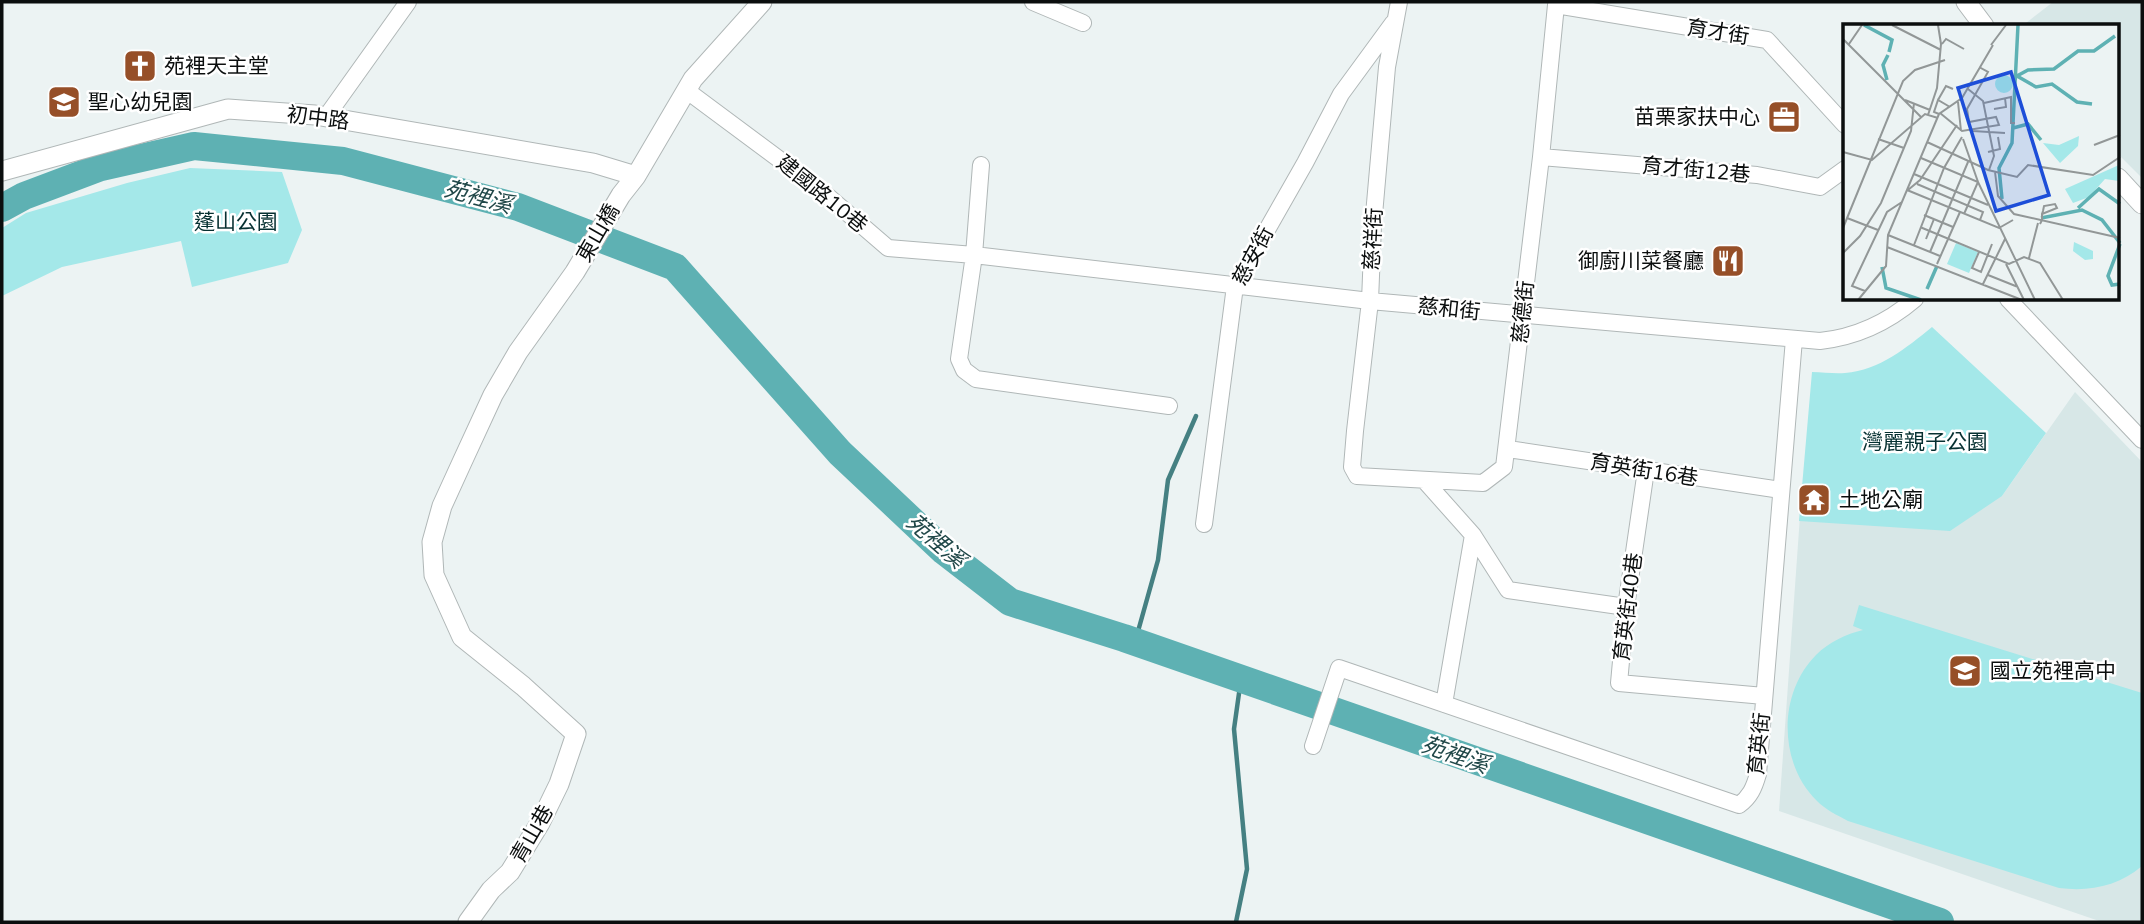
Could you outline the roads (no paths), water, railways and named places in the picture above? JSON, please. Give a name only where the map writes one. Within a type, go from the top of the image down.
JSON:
[{"type":"street","points":[[327,117],[408,2]]},
{"type":"street","name":"東山橋","points":[[576,734],[462,636],[434,575],[432,542],[442,506],[493,395],[518,352],[575,272],[690,84],[762,2]]},
{"type":"street","points":[[1033,2],[1083,23]]},
{"type":"street","name":"慈祥街","points":[[1357,476],[1352,467],[1370,301],[1373,226],[1387,67],[1399,2]]},
{"type":"street","points":[[1966,2],[1982,24]]},
{"type":"street","name":"育才街","points":[[1556,5],[1767,40],[1843,123]]},
{"type":"street","name":"慈德街","points":[[1357,476],[1483,483],[1504,467],[1556,5]]},
{"type":"street","name":"慈安街","points":[[1204,524],[1235,286],[1341,94],[1395,21]]},
{"type":"street","name":"建國路10巷","points":[[690,84],[888,248],[974,255]]},
{"type":"street","name":"初中路","points":[[2,171],[228,110],[327,117],[593,163],[636,176]]},
{"type":"street","name":"育才街12巷","points":[[1541,157],[1757,175],[1820,187],[1843,170]]},
{"type":"street","points":[[981,165],[974,255],[959,359],[964,370],[976,379],[1169,406]]},
{"type":"street","points":[[2120,180],[2142,204]]},
{"type":"street","name":"慈和街","points":[[974,255],[1370,301],[1820,341],[1843,338],[1878,326],[1912,301]]},
{"type":"street","points":[[2010,301],[2142,440]]},
{"type":"street","name":"育英街","points":[[1313,746],[1339,668],[1739,805],[1748,798],[1758,774],[1794,339]]},
{"type":"street","name":"育英街16巷","points":[[1508,449],[1781,490]]},
{"type":"street","name":"育英街40巷","points":[[1646,470],[1626,607],[1619,682],[1764,695]]},
{"type":"street","points":[[1424,480],[1473,535],[1508,590],[1626,607]]},
{"type":"street","points":[[1444,704],[1473,535]]},
{"type":"street","name":"青山巷","points":[[468,922],[491,890],[510,872],[540,823],[559,784],[576,734]]},
{"type":"waterway","name":"苑裡溪","points":[[2,208],[24,196],[101,167],[194,146],[343,161],[518,207],[675,267],[840,453],[944,551],[1010,602],[1124,638],[1940,922]]},
{"type":"waterway","points":[[1135,642],[1158,560],[1168,480],[1196,416]]},
{"type":"waterway","points":[[1236,922],[1247,869],[1234,729],[1241,679]]},
{"type":"place","name":"苑裡天主堂","points":[[140,66]]},
{"type":"place","name":"聖心幼兒園","points":[[64,102]]},
{"type":"place","name":"苗栗家扶中心","points":[[1784,117]]},
{"type":"place","name":"御廚川菜餐廳","points":[[1728,261]]},
{"type":"place","name":"土地公廟","points":[[1814,500]]},
{"type":"place","name":"國立苑裡高中","points":[[1965,671]]},
{"type":"park label","name":"蓬山公園","points":[[236,222]]},
{"type":"park label","name":"灣麗親子公園","points":[[1925,442]]}]
